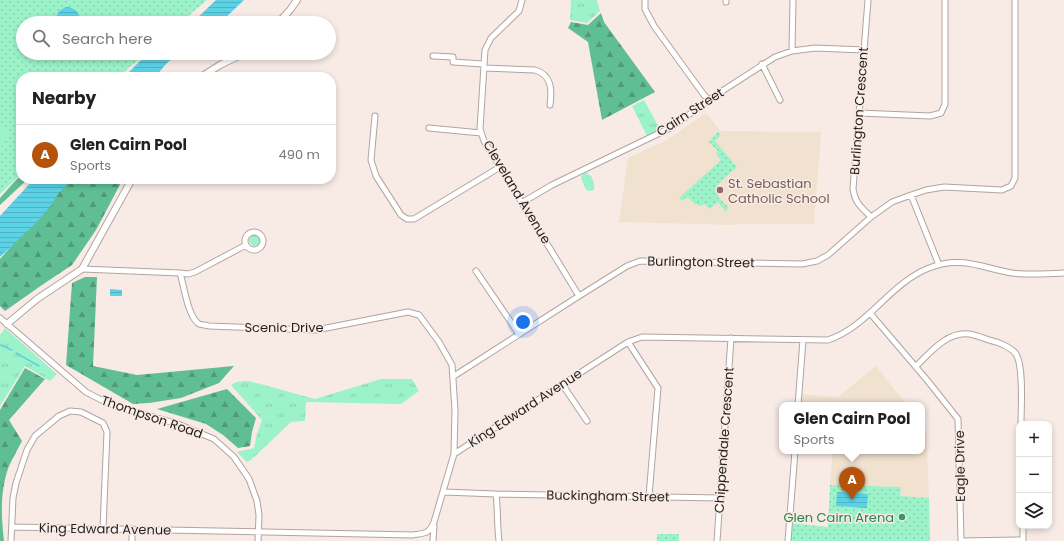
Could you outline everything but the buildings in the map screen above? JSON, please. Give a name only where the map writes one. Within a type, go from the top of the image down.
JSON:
[{"type":"main road","points":[[284,16],[297,0]]},
{"type":"main road","points":[[209,72],[230,60]]},
{"type":"main road","points":[[7,324],[37,299],[82,269],[129,184]]},
{"type":"street","name":"Cleveland Avenue","points":[[522,0],[519,11],[491,38],[485,50],[480,119],[481,133],[484,141],[523,202],[579,296]]},
{"type":"street","points":[[645,0],[645,9],[654,26],[709,100]]},
{"type":"street","points":[[792,51],[793,0]]},
{"type":"street","name":"Burlington Crescent","points":[[868,0],[853,189],[859,206],[871,217]]},
{"type":"street","points":[[859,113],[930,116],[941,113],[945,104],[945,0]]},
{"type":"street","name":"Burlington Street","points":[[454,376],[627,266],[640,261],[802,264],[817,261],[828,254],[871,217],[892,202],[926,190],[944,188],[1002,190],[1010,186],[1015,178],[1015,0]]},
{"type":"street","name":"Cairn Street","points":[[523,202],[552,185],[672,127],[709,100],[762,64],[775,57],[792,51],[815,48],[864,50]]},
{"type":"street","points":[[433,56],[453,57],[453,62],[543,72],[548,80],[552,94],[550,105]]},
{"type":"street","points":[[762,64],[780,100]]},
{"type":"street","points":[[375,116],[371,160],[376,176],[401,215],[407,220],[414,219],[500,167]]},
{"type":"street","points":[[429,128],[481,133]]},
{"type":"street","points":[[911,195],[939,265]]},
{"type":"street","points":[[82,269],[188,274],[195,272],[246,245]]},
{"type":"street","name":"King Edward Avenue","points":[[12,527],[350,534],[424,534],[431,530],[434,522],[454,454],[628,342],[642,337],[828,340],[841,336],[906,281],[928,268],[945,263],[972,263],[1012,273],[1064,274]]},
{"type":"street","points":[[476,271],[519,334]]},
{"type":"street","name":"Scenic Drive","points":[[180,273],[193,318],[200,324],[209,326],[316,330],[408,312],[419,315],[436,337],[452,365],[454,376],[454,454]]},
{"type":"street","name":"Eagle Drive","points":[[870,313],[916,366],[958,419],[962,541],[1023,540]]},
{"type":"street","name":"Thompson Road","points":[[0,318],[86,392],[109,404],[178,424],[214,439],[234,457],[249,479],[257,501],[259,515],[258,541]]},
{"type":"street","points":[[916,366],[946,339],[954,335],[968,334],[994,341],[1009,348],[1016,354],[1020,368],[1021,421]]},
{"type":"street","name":"Chippendale Crescent","points":[[718,541],[731,338]]},
{"type":"street","points":[[798,402],[803,340]]},
{"type":"street","points":[[628,342],[658,388],[649,496]]},
{"type":"street","points":[[562,384],[587,421]]},
{"type":"street","points":[[12,541],[13,498],[16,483],[27,450],[35,436],[59,416],[70,411],[81,412],[103,424],[107,432],[103,528]]},
{"type":"street","points":[[788,541],[794,454]]},
{"type":"street","name":"Buckingham Street","points":[[444,492],[720,498]]},
{"type":"street","points":[[496,494],[498,504],[497,528],[499,541]]},
{"type":"street","points":[[433,541],[434,522]]},
{"type":"street","points":[[132,529],[132,541]]},
{"type":"street","points":[[1023,529],[1023,540]]},
{"type":"street","points":[[349,541],[350,534]]},
{"type":"shaded area","name":"St. Sebastian Catholic School","points":[[706,113],[720,131],[821,132],[814,224],[735,225],[619,222],[628,158],[667,140]]},
{"type":"shaded area","points":[[876,366],[905,402],[800,402],[801,394],[838,397]]},
{"type":"shaded area","points":[[925,428],[926,430],[929,498],[900,496],[901,487],[830,485],[833,454],[925,454]]},
{"type":"green space","points":[[0,0],[207,0],[188,16],[16,16],[16,60],[138,60],[124,72],[16,72],[16,179],[0,194]]},
{"type":"green space","points":[[571,0],[597,0],[600,11],[587,23],[570,20]]},
{"type":"green space","points":[[601,13],[604,22],[655,92],[602,120],[588,42],[568,28],[571,22],[588,25]]},
{"type":"green space","points":[[644,100],[660,129],[647,136],[632,106]]},
{"type":"green space","points":[[0,123],[6,127],[8,136],[4,145],[0,147]]},
{"type":"green space","points":[[718,132],[721,135],[715,141],[737,167],[718,184],[718,197],[728,207],[726,212],[718,202],[710,209],[704,204],[700,206],[695,204],[687,197],[683,201],[679,198],[721,160],[716,154],[718,151],[709,142]]},
{"type":"green space","points":[[586,173],[593,180],[594,190],[586,190],[581,178],[582,175]]},
{"type":"green space","points":[[16,180],[16,184],[23,184],[0,205],[0,198]]},
{"type":"green space","points":[[66,184],[120,184],[96,230],[72,265],[5,311],[0,306],[0,259]]},
{"type":"green space","points":[[253,234],[257,234],[261,240],[257,246],[253,246],[249,242],[249,238]]},
{"type":"green space","points":[[85,277],[97,277],[93,366],[137,375],[234,366],[219,383],[181,398],[133,404],[66,365],[72,283]]},
{"type":"green space","points":[[5,328],[57,374],[50,381],[25,366],[0,406],[0,335]]},
{"type":"green space","points":[[25,368],[45,379],[9,420],[22,441],[9,466],[4,484],[2,522],[4,541],[0,541],[0,410]]},
{"type":"green space","points":[[381,379],[412,379],[419,391],[401,404],[306,402],[305,421],[291,422],[251,460],[247,462],[237,452],[254,448],[262,420],[231,385],[249,381],[315,399]]},
{"type":"green space","points":[[227,389],[256,418],[250,446],[238,448],[223,435],[206,424],[157,409]]},
{"type":"green space","points":[[830,485],[901,487],[900,496],[929,498],[930,541],[791,541],[791,523],[828,527]]},
{"type":"green space","points":[[657,534],[679,534],[679,541],[657,541]]},
{"type":"water","points":[[216,0],[244,0],[227,16],[199,16]]},
{"type":"water","points":[[67,7],[73,9],[77,12],[79,16],[57,16],[62,9]]},
{"type":"water","points":[[141,60],[171,60],[159,72],[129,72]]},
{"type":"water","points":[[29,184],[67,184],[37,222],[0,257],[0,216]]},
{"type":"water","points":[[110,289],[122,290],[122,296],[110,296]]},
{"type":"water","points":[[837,492],[868,494],[867,508],[836,506]]},
{"type":"waterway","points":[[0,345],[12,350]]},
{"type":"waterway","points":[[16,353],[39,366]]},
{"type":"place","name":"St. Sebastian Catholic School","points":[[720,190]]},
{"type":"place","name":"Glen Cairn Pool","points":[[852,500]]},
{"type":"place","name":"Glen Cairn Arena","points":[[902,517]]}]
